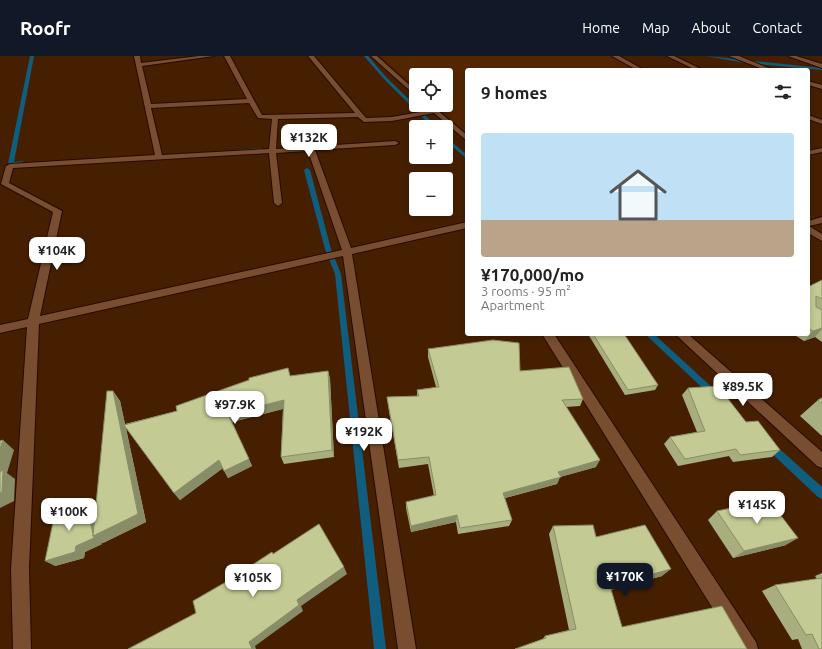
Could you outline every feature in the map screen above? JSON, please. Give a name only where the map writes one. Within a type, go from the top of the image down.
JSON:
[{"type":"street","points":[[137,56],[159,157]]},
{"type":"street","points":[[139,65],[211,56]]},
{"type":"street","points":[[226,56],[260,117],[360,115]]},
{"type":"street","points":[[311,56],[364,120],[392,119],[436,112],[465,137]]},
{"type":"street","points":[[374,56],[409,88]]},
{"type":"street","points":[[615,56],[636,68]]},
{"type":"street","points":[[670,56],[696,68]]},
{"type":"street","points":[[732,56],[765,68]]},
{"type":"street","points":[[791,56],[822,66]]},
{"type":"street","points":[[810,84],[822,87]]},
{"type":"street","points":[[148,106],[251,101]]},
{"type":"street","points":[[275,117],[272,151],[278,203]]},
{"type":"street","points":[[810,118],[822,122]]},
{"type":"street","points":[[22,649],[20,569],[33,322],[58,211],[5,184],[10,166],[395,143]]},
{"type":"street","points":[[311,149],[347,250],[407,649]]},
{"type":"street","points":[[810,153],[822,150]]},
{"type":"street","points":[[810,223],[822,220]]},
{"type":"street","points":[[0,329],[347,250],[465,225]]},
{"type":"street","points":[[810,230],[822,238]]},
{"type":"street","points":[[549,336],[749,649]]},
{"type":"street","points":[[683,336],[822,461]]},
{"type":"shaded area","points":[[380,56],[610,56],[632,68],[465,68],[465,132],[453,120],[442,112],[453,112],[453,68],[409,68],[409,82]]},
{"type":"building","points":[[822,280],[822,299],[816,296],[816,307],[822,310],[822,328],[813,331],[810,329],[810,286]]},
{"type":"building","points":[[594,336],[625,336],[658,385],[628,390]]},
{"type":"building","points":[[493,340],[519,343],[520,371],[569,367],[583,399],[562,400],[600,460],[558,472],[561,477],[503,493],[512,520],[460,528],[457,515],[411,526],[406,502],[436,495],[429,457],[398,460],[387,397],[419,396],[417,390],[439,387],[428,349]]},
{"type":"building","points":[[288,368],[290,376],[328,371],[332,450],[281,457],[284,400],[228,414],[249,459],[224,471],[219,460],[174,493],[124,425],[177,411],[176,406],[249,380],[249,378]]},
{"type":"building","points":[[718,386],[746,422],[758,421],[780,450],[740,455],[736,449],[685,459],[670,437],[705,431],[688,388]]},
{"type":"building","points":[[107,391],[113,391],[138,514],[93,536]]},
{"type":"building","points":[[822,398],[822,404],[818,400]]},
{"type":"building","points":[[3,440],[0,449],[0,441]]},
{"type":"building","points":[[3,470],[2,492],[0,493],[0,472]]},
{"type":"building","points":[[769,500],[798,538],[744,551],[717,511]]},
{"type":"building","points":[[86,504],[94,538],[76,546],[75,552],[45,561],[55,513]]},
{"type":"building","points":[[319,524],[344,567],[297,600],[299,605],[249,642],[252,649],[128,649],[196,613],[193,601],[226,582],[272,552],[273,554]]},
{"type":"building","points":[[593,525],[596,537],[645,525],[671,569],[610,586],[622,627],[722,606],[747,649],[515,649],[546,638],[545,636],[576,629],[553,526]]},
{"type":"building","points":[[822,578],[822,649],[819,649],[812,634],[806,635],[775,585]]},
{"type":"waterway","points":[[22,163],[11,164],[32,56]]},
{"type":"waterway","points":[[366,56],[385,78],[428,120]]},
{"type":"waterway","points":[[708,56],[745,62],[822,69]]},
{"type":"waterway","points":[[453,145],[465,156]]},
{"type":"waterway","points":[[237,151],[260,149]]},
{"type":"waterway","points":[[307,170],[328,249],[338,274],[380,649]]},
{"type":"waterway","points":[[651,336],[713,393]]},
{"type":"waterway","points":[[770,446],[822,494]]}]
